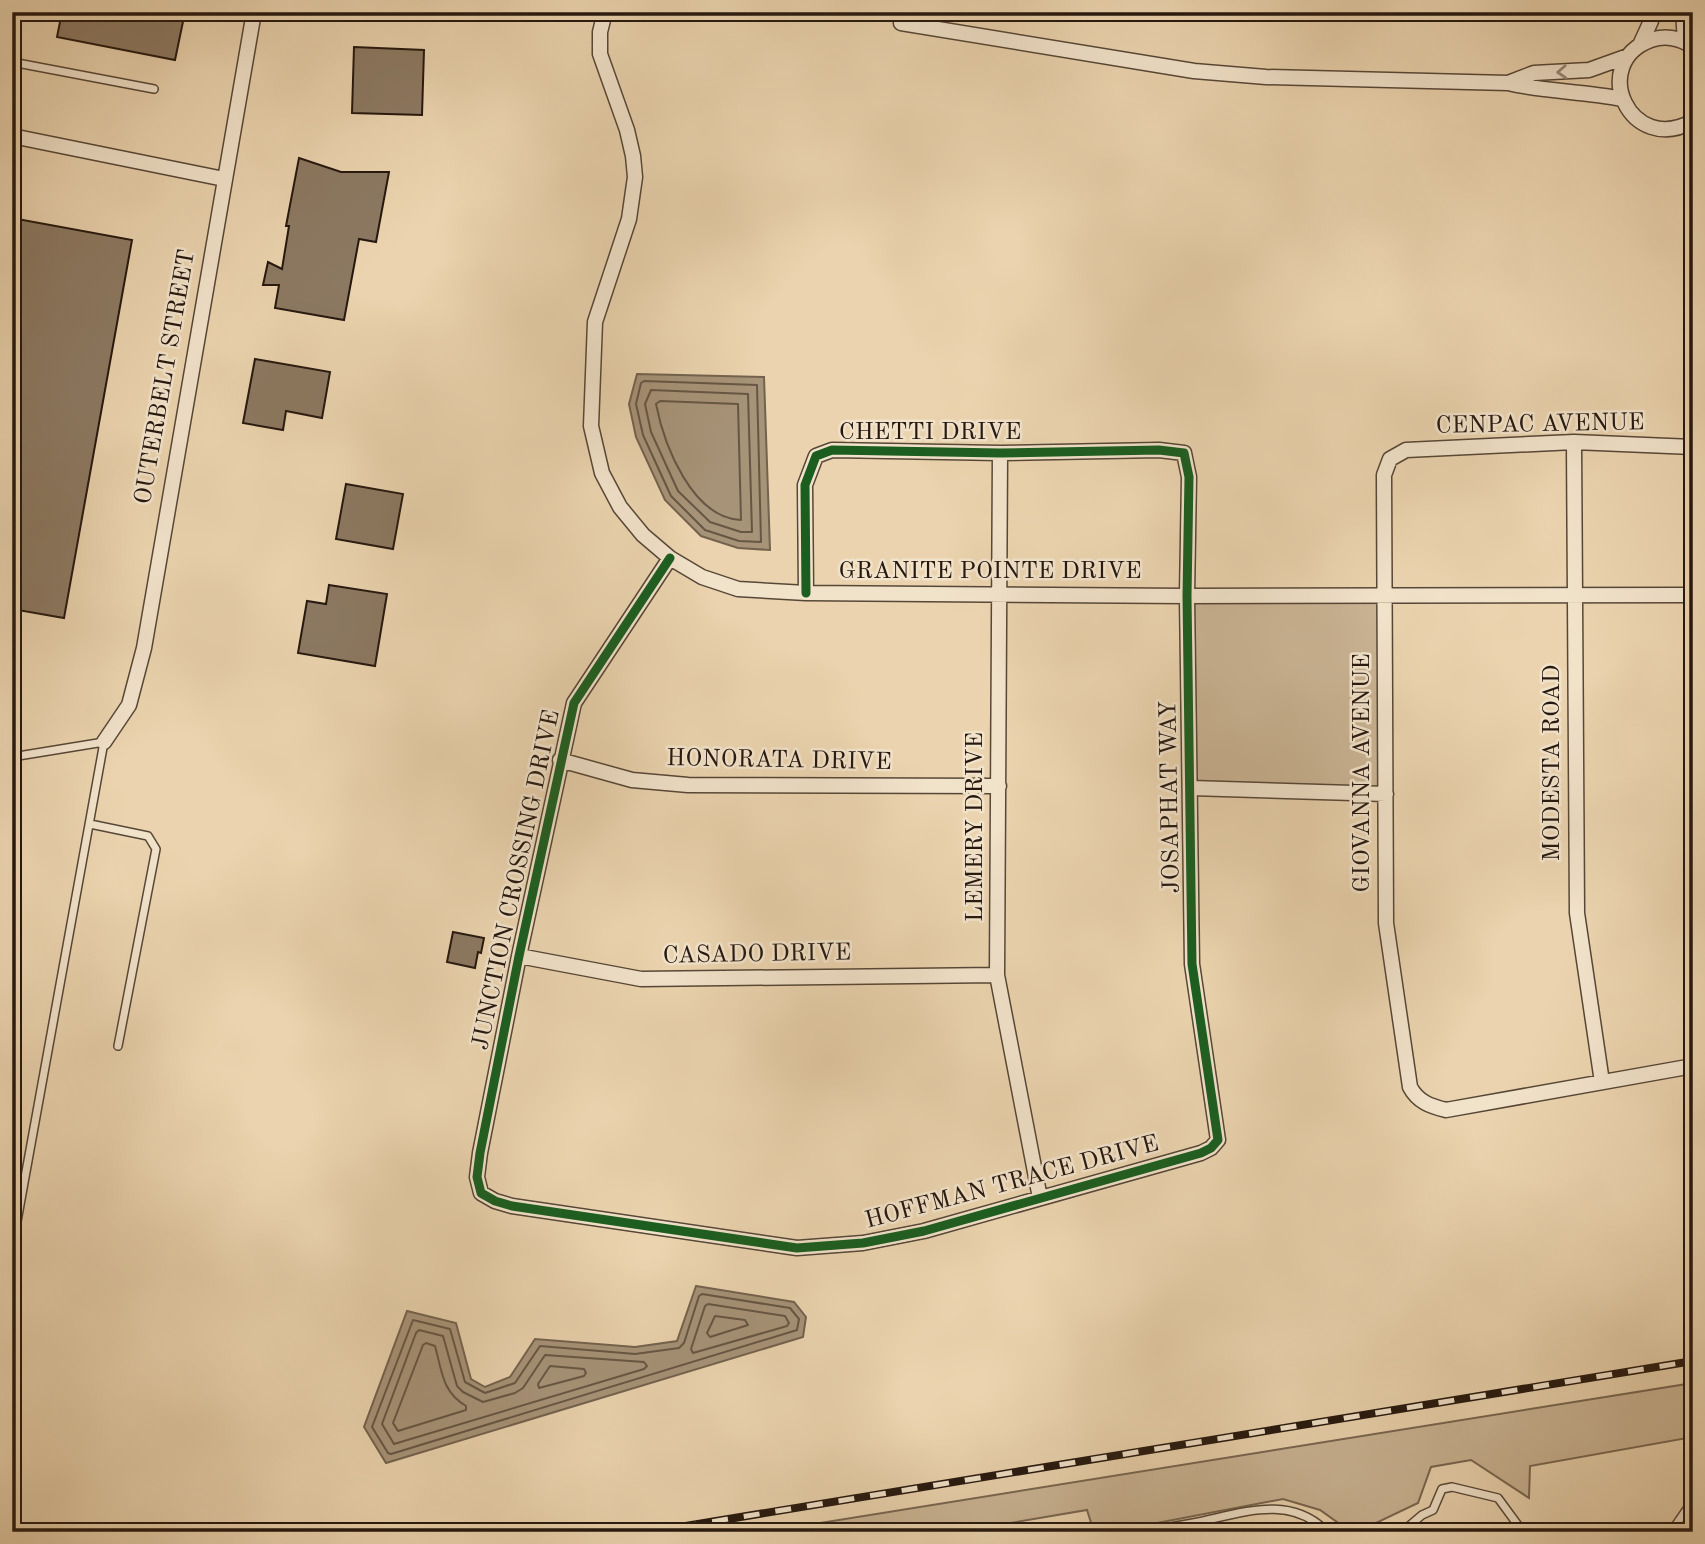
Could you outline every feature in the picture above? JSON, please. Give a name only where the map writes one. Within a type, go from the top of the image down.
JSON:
[{"type":"street","name":"OUTERBELT STREET","points":[[104,741],[129,705],[144,648],[254,12]]},
{"type":"street","name":"GRANITE POINTE DRIVE","points":[[605,12],[600,32],[600,54],[627,130],[635,177],[629,219],[595,322],[591,426],[602,473],[620,507],[643,536],[670,558],[702,577],[738,589],[806,593],[1187,596],[1693,595]]},
{"type":"street","points":[[1640,45],[1651,21],[1652,12]]},
{"type":"street","points":[[1683,12],[1689,44]]},
{"type":"street","points":[[901,23],[1206,72],[1306,79],[1508,83],[1537,90],[1587,92],[1622,99]]},
{"type":"street","points":[[1689,44],[1670,37],[1654,38],[1640,45],[1628,56],[1621,70],[1619,85],[1629,112],[1640,122],[1668,130],[1693,121]]},
{"type":"street","points":[[1508,83],[1534,73],[1589,70],[1628,56]]},
{"type":"street","points":[[12,136],[224,179]]},
{"type":"street","name":"CENPAC AVENUE","points":[[1390,459],[1406,450],[1574,442],[1693,447]]},
{"type":"street","name":"MODESTA ROAD","points":[[1574,442],[1577,913],[1602,1082]]},
{"type":"street","name":"CHETTI DRIVE","points":[[806,593],[805,485],[816,456],[832,450],[1000,453],[1159,450],[1184,453]]},
{"type":"street","name":"LEMERY DRIVE","points":[[1000,453],[997,975],[1040,1198]]},
{"type":"street","name":"JOSAPHAT WAY","points":[[1184,453],[1189,477],[1187,596],[1192,964],[1217,1140]]},
{"type":"street","name":"GIOVANNA AVENUE","points":[[1390,459],[1384,475],[1386,923],[1410,1087],[1416,1098],[1431,1107],[1447,1110],[1602,1082]]},
{"type":"street","name":"JUNCTION CROSSING DRIVE","points":[[481,1193],[477,1177],[480,1153],[519,956],[574,703],[670,558]]},
{"type":"street","name":"HONORATA DRIVE","points":[[560,760],[632,779],[688,785],[999,786]]},
{"type":"street","points":[[1191,788],[1386,794]]},
{"type":"street","name":"CASADO DRIVE","points":[[519,956],[641,979],[997,975]]},
{"type":"street","points":[[1602,1082],[1693,1066]]},
{"type":"street","name":"HOFFMAN TRACE DRIVE","points":[[481,1193],[495,1202],[512,1206],[797,1248],[863,1243],[899,1236],[1201,1153],[1211,1148],[1217,1140]]},
{"type":"lane","points":[[12,62],[154,89]]},
{"type":"lane","points":[[12,757],[104,741],[12,1249]]},
{"type":"lane","points":[[90,824],[148,836],[156,849],[118,1046]]},
{"type":"lane","points":[[1402,1532],[1433,1510],[1442,1489],[1452,1487],[1497,1498],[1523,1532]]},
{"type":"lane","points":[[1671,1532],[1693,1500]]},
{"type":"lane","points":[[1133,1532],[1163,1529],[1263,1509],[1293,1510],[1314,1518],[1327,1532]]},
{"type":"shaded area","points":[[1385,594],[1386,794],[1191,788],[1187,596]]},
{"type":"shaded area","points":[[1693,1383],[1693,1437],[1530,1466],[1529,1498],[1471,1460],[1431,1467],[1418,1503],[1357,1532],[1351,1532],[1320,1510],[1283,1499],[1110,1532],[1094,1532],[1087,1510],[957,1532],[764,1532]]},
{"type":"water","points":[[637,374],[764,377],[770,550],[738,548],[701,536],[665,500],[636,437],[629,404]]},
{"type":"water","points":[[696,1286],[794,1302],[806,1317],[803,1337],[386,1463],[364,1427],[407,1311],[456,1323],[471,1379],[485,1387],[510,1377],[535,1339],[635,1347],[677,1341]]},
{"type":"building","points":[[62,12],[185,12],[175,60],[57,37]]},
{"type":"building","points":[[354,47],[424,50],[422,115],[352,113]]},
{"type":"building","points":[[299,158],[341,172],[389,172],[376,242],[359,239],[344,320],[275,308],[279,285],[263,285],[268,262],[282,269],[289,226],[286,226]]},
{"type":"building","points":[[12,218],[132,240],[64,618],[12,609]]},
{"type":"building","points":[[255,359],[330,372],[322,418],[286,411],[283,430],[243,423]]},
{"type":"building","points":[[346,484],[403,494],[393,549],[336,539]]},
{"type":"building","points":[[329,585],[387,594],[375,666],[298,653],[307,601],[326,604]]},
{"type":"building","points":[[453,932],[484,938],[475,968],[447,962]]},
{"type":"railway","points":[[649,1532],[1693,1361]]},
{"type":"cycle path","points":[[670,558],[574,703],[519,956],[480,1153],[477,1177],[481,1193],[512,1206],[797,1248],[863,1243],[924,1231],[1211,1148],[1218,1140],[1192,964],[1187,596],[1189,477],[1184,453],[1159,450],[1000,453],[832,450],[816,456],[805,485],[806,593]]}]
